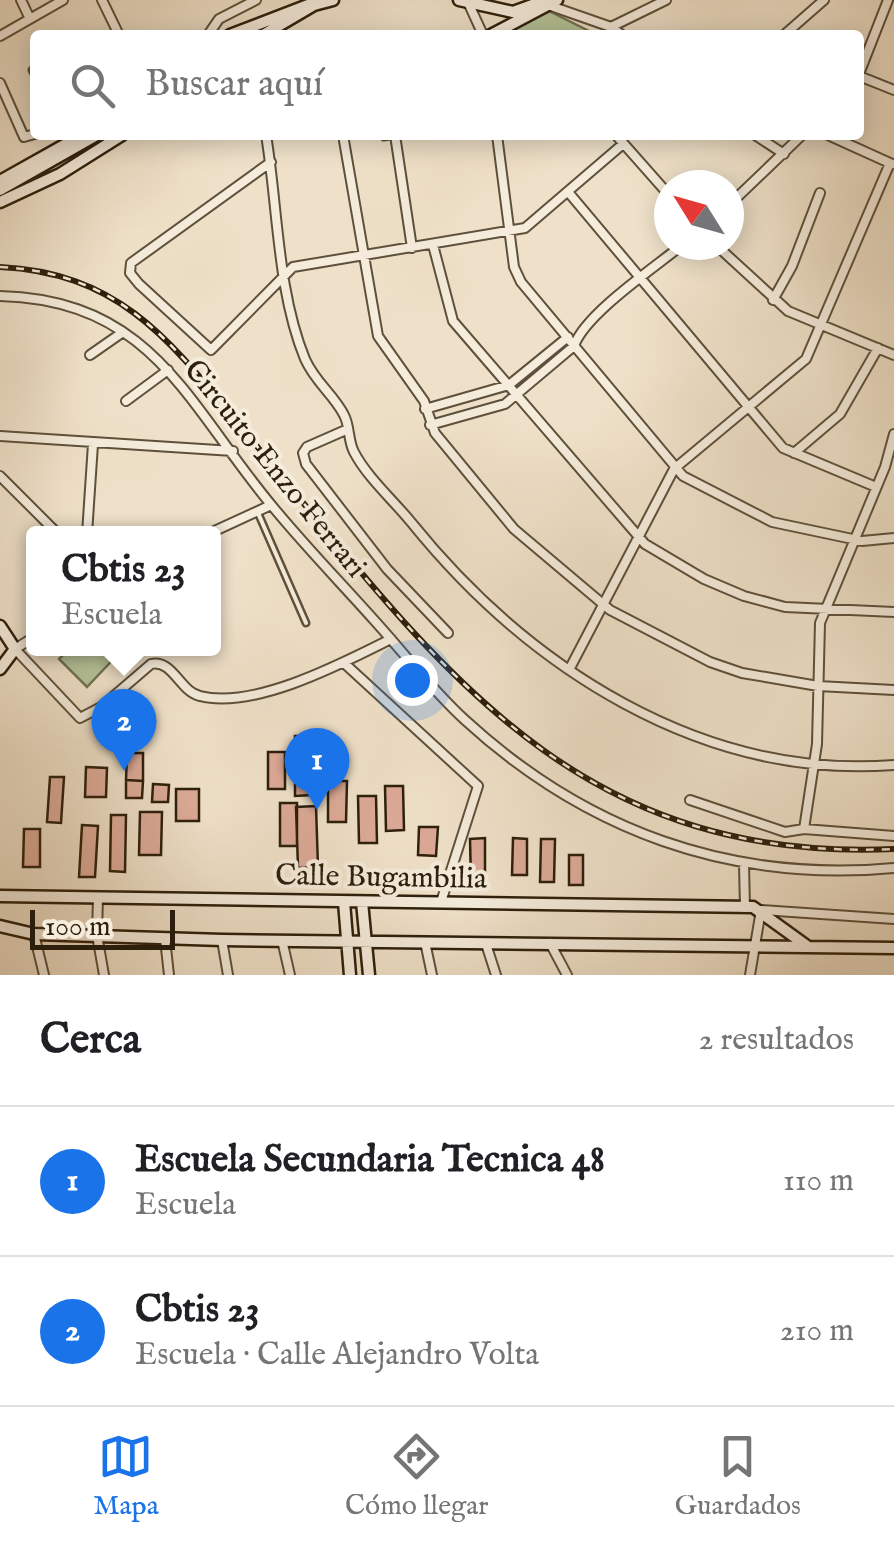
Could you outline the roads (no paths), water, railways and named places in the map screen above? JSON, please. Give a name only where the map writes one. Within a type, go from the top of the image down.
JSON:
[{"type":"street","points":[[21,0],[30,19]]},
{"type":"street","points":[[0,36],[63,0]]},
{"type":"street","points":[[102,0],[117,30]]},
{"type":"street","points":[[211,30],[218,19],[256,0]]},
{"type":"street","points":[[243,30],[333,0]]},
{"type":"street","points":[[789,30],[812,4],[824,0]]},
{"type":"street","points":[[464,1],[514,12],[548,2],[615,30]]},
{"type":"street","points":[[464,1],[482,30]]},
{"type":"street","points":[[611,27],[660,1]]},
{"type":"street","points":[[271,30],[318,2]]},
{"type":"street","points":[[500,30],[548,2]]},
{"type":"street","points":[[864,63],[890,3]]},
{"type":"street","points":[[864,77],[894,90]]},
{"type":"street","points":[[0,83],[24,137],[30,135]]},
{"type":"street","points":[[0,178],[62,140]]},
{"type":"street","points":[[0,178],[72,140]]},
{"type":"street","points":[[0,190],[88,140]]},
{"type":"street","points":[[0,202],[60,174],[114,140]]},
{"type":"street","points":[[267,140],[286,274],[304,357],[318,384],[344,414],[353,451],[441,559],[483,602],[570,670],[648,716],[701,740],[815,762],[894,764]]},
{"type":"street","points":[[343,140],[378,336],[430,424],[514,528],[604,603],[660,639],[710,662],[742,674],[818,686],[894,690]]},
{"type":"street","points":[[397,140],[412,248]]},
{"type":"street","points":[[499,140],[510,233],[521,282],[572,337],[574,346],[674,469],[727,502],[772,522],[854,539],[894,538]]},
{"type":"street","points":[[620,140],[654,178]]},
{"type":"street","points":[[763,140],[784,154]]},
{"type":"street","points":[[744,191],[797,140]]},
{"type":"street","points":[[570,670],[674,469],[797,370],[823,328],[892,164],[839,140]]},
{"type":"street","points":[[271,162],[136,255],[130,273],[138,284],[204,348],[218,347],[293,267],[525,228],[624,144]]},
{"type":"street","points":[[568,194],[776,442],[794,454],[876,487]]},
{"type":"street","points":[[773,300],[792,266],[820,194]]},
{"type":"street","points":[[433,245],[452,322],[637,536],[724,588],[785,607],[894,612]]},
{"type":"street","points":[[425,410],[509,385],[663,260]]},
{"type":"street","points":[[732,260],[773,300],[823,328],[830,327],[894,355]]},
{"type":"street","name":"Circuito Enzo Ferrari","points":[[0,296],[59,302],[85,310],[123,332],[168,370],[197,400],[271,505],[463,718],[580,806],[700,855],[744,865],[846,872],[894,868]]},
{"type":"street","points":[[90,356],[123,332]]},
{"type":"street","points":[[430,424],[506,404],[574,346]]},
{"type":"street","points":[[794,454],[840,414],[878,348]]},
{"type":"street","points":[[126,402],[168,370]]},
{"type":"street","points":[[348,429],[307,446],[303,454],[306,464],[387,569],[448,633]]},
{"type":"street","points":[[804,829],[815,762],[820,623],[894,434]]},
{"type":"street","points":[[0,436],[233,451]]},
{"type":"street","points":[[88,526],[93,444]]},
{"type":"street","points":[[0,476],[50,526]]},
{"type":"street","points":[[221,528],[271,505]]},
{"type":"street","points":[[0,626],[73,713],[88,716],[159,662],[192,694],[243,698],[344,663],[391,639]]},
{"type":"street","points":[[0,669],[15,648],[26,641]]},
{"type":"street","points":[[344,663],[478,786],[441,902]]},
{"type":"street","points":[[690,800],[786,832],[804,829],[894,836]]},
{"type":"street","points":[[744,865],[745,908]]},
{"type":"street","name":"Calle Bugambilia","points":[[0,895],[761,910]]},
{"type":"street","points":[[98,897],[96,934],[104,975]]},
{"type":"street","points":[[344,902],[350,975]]},
{"type":"street","points":[[362,902],[370,975]]},
{"type":"street","points":[[761,910],[894,919]]},
{"type":"street","points":[[750,975],[761,910]]},
{"type":"street","points":[[761,910],[808,947]]},
{"type":"street","points":[[0,926],[34,934],[165,939],[894,948]]},
{"type":"street","points":[[34,934],[44,975]]},
{"type":"street","points":[[165,939],[169,975]]},
{"type":"street","points":[[222,940],[228,975]]},
{"type":"street","points":[[282,940],[290,975]]},
{"type":"street","points":[[425,942],[432,975]]},
{"type":"street","points":[[550,943],[567,975]]},
{"type":"street","points":[[486,944],[496,975]]},
{"type":"lane","points":[[257,512],[306,623]]},
{"type":"railway","points":[[0,267],[44,272],[82,284],[116,301],[145,322],[198,375],[384,600],[451,671],[521,733],[597,784],[683,822],[781,845],[894,849]]},
{"type":"place","name":"Cbtis 23","points":[[124,771]]},
{"type":"place","name":"Escuela Secundaria Tecnica 48","points":[[317,810]]}]
